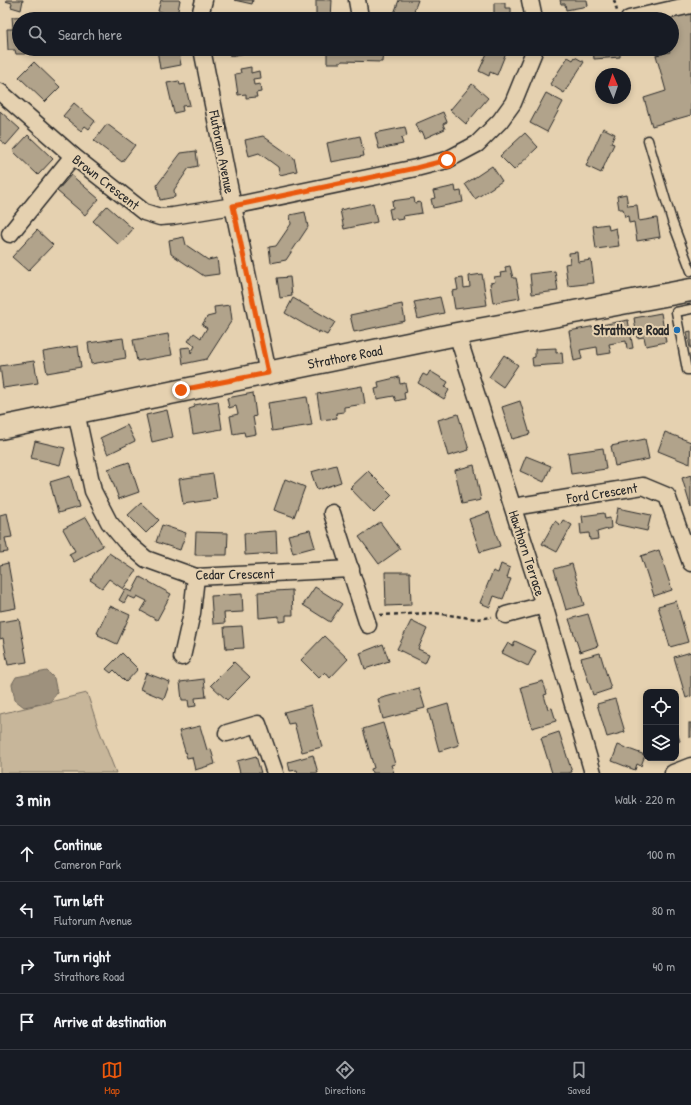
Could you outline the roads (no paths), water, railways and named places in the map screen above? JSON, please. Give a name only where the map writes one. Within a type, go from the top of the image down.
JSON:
[{"type":"street","points":[[200,12],[204,0]]},
{"type":"street","points":[[357,0],[359,12]]},
{"type":"street","points":[[530,0],[533,12]]},
{"type":"street","points":[[660,12],[691,5]]},
{"type":"street","name":"Flutorum Avenue","points":[[203,56],[268,373]]},
{"type":"street","name":"Brown Crescent","points":[[0,92],[73,156],[144,212],[160,216],[173,216],[233,206],[416,168],[447,160],[477,144],[500,121],[513,103],[532,56]]},
{"type":"street","points":[[10,234],[73,156]]},
{"type":"street","name":"Strathore Road","points":[[0,428],[457,334],[691,290]]},
{"type":"street","name":"Hawthorn Terrace","points":[[457,334],[544,605],[593,773]]},
{"type":"street","name":"Cedar Crescent","points":[[76,412],[93,491],[109,522],[125,541],[146,559],[196,577],[351,569]]},
{"type":"street","name":"Ford Crescent","points":[[512,507],[643,486],[667,496],[691,563]]},
{"type":"street","points":[[332,513],[367,620]]},
{"type":"street","points":[[182,657],[192,613],[196,577]]},
{"type":"street","points":[[506,615],[544,605]]},
{"type":"street","points":[[227,733],[258,724],[275,773]]},
{"type":"street","points":[[673,773],[691,766]]},
{"type":"lane","points":[[648,140],[672,221],[691,271]]},
{"type":"lane","points":[[685,254],[691,247]]},
{"type":"lane","points":[[691,309],[676,312],[687,370],[691,370]]},
{"type":"place","name":"Strathore Road","points":[[677,330]]}]
